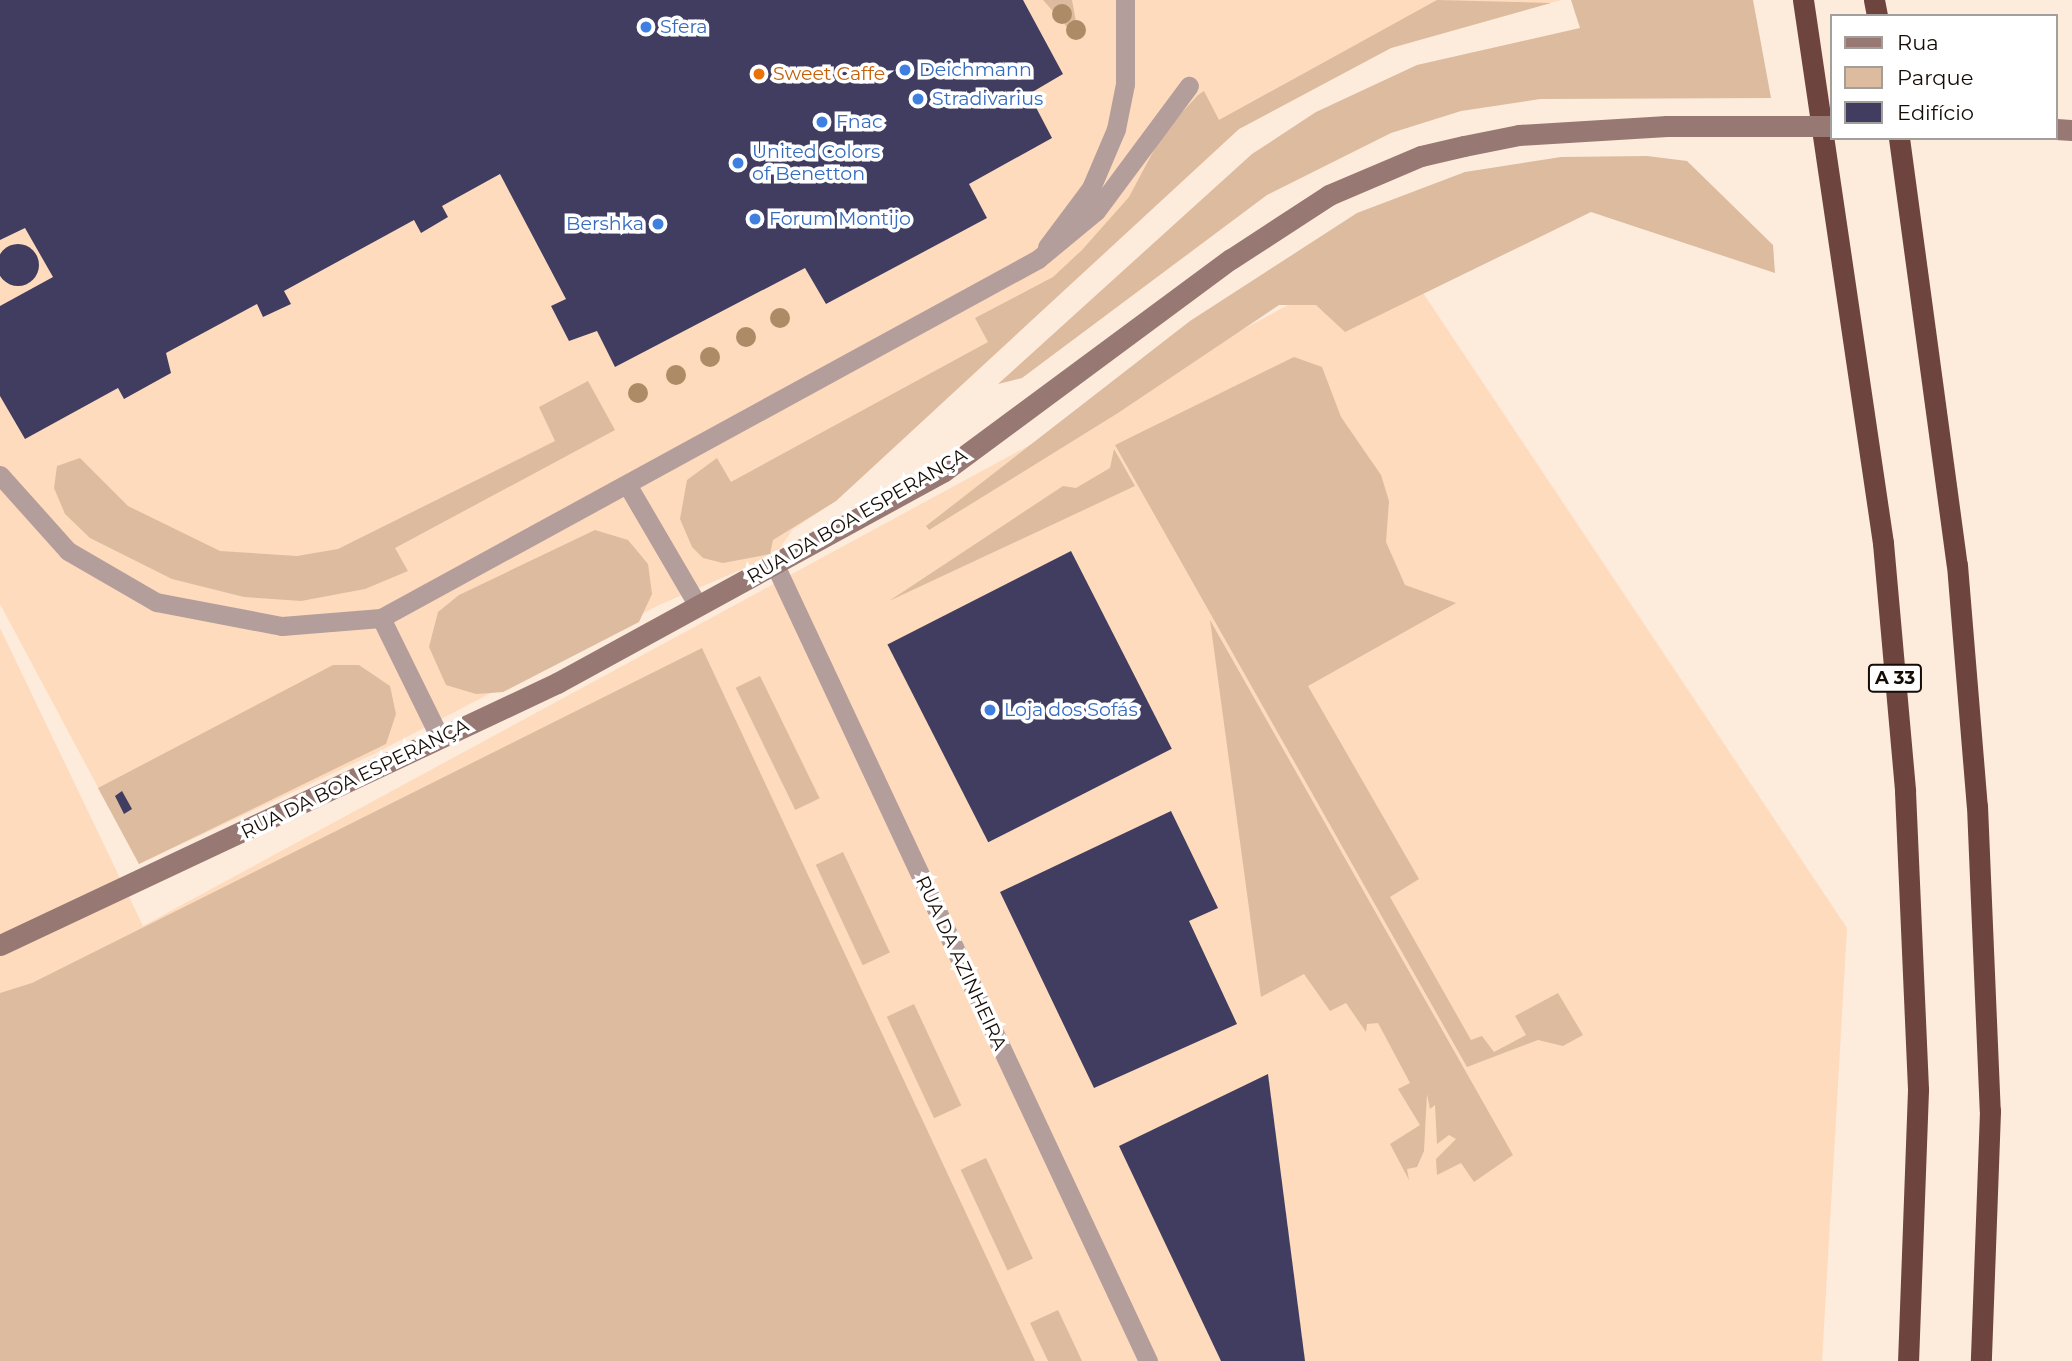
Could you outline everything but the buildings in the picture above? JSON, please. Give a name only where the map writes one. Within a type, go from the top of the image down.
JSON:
[{"type":"highway","name":"A 33","points":[[1803,0],[1883,543],[1905,791],[1918,1090],[1909,1361]]},
{"type":"highway","points":[[1899,140],[1957,565],[1977,806],[1990,1111],[1981,1361]]},
{"type":"street","name":"RUA DA BOA ESPERANÇA","points":[[0,945],[440,738],[698,606],[944,471],[1231,259],[1329,195],[1421,156],[1508,137],[1667,126],[1830,126]]},
{"type":"lane","points":[[1038,260],[1091,188],[1116,129],[1125,84],[1125,0]]},
{"type":"lane","points":[[1,471],[44,530],[93,569],[156,602],[282,626],[381,618],[628,486],[1038,260],[1096,211],[1189,86]]},
{"type":"lane","points":[[628,486],[698,606]]},
{"type":"lane","name":"RUA DA AZINHEIRA","points":[[775,565],[1148,1361]]},
{"type":"lane","points":[[381,618],[440,738]]},
{"type":"shaded area","points":[[0,0],[1561,0],[1391,48],[1239,129],[836,501],[793,529],[775,555],[659,605],[376,753],[139,864],[0,604]]},
{"type":"shaded area","points":[[1393,248],[1847,928],[1822,1361],[0,1361],[0,628],[143,926]]},
{"type":"green space","points":[[1043,0],[1072,0],[1079,38],[1076,37]]},
{"type":"green space","points":[[1437,0],[1551,3],[1391,48],[1239,129],[836,501],[773,540],[770,554],[723,563],[703,558],[692,547],[680,519],[687,480],[717,458],[731,482],[988,342],[975,318],[1053,277],[1082,250],[1129,197],[1163,133],[1198,95],[1204,91],[1219,120]]},
{"type":"green space","points":[[1571,0],[1753,0],[1771,98],[1540,99],[1461,111],[1391,133],[1267,195],[1022,378],[998,384],[1252,154],[1316,112],[1417,65],[1580,28]]},
{"type":"green space","points":[[1647,156],[1687,161],[1773,245],[1775,273],[1591,212],[1345,332],[1316,305],[1279,305],[1118,413],[929,530],[926,526],[1190,321],[1357,213],[1465,172],[1561,157]]},
{"type":"green space","points":[[1294,357],[1322,367],[1341,417],[1381,475],[1389,501],[1386,542],[1405,585],[1456,603],[1308,686],[1419,879],[1390,897],[1471,1040],[1482,1036],[1494,1052],[1526,1035],[1515,1016],[1558,993],[1583,1035],[1563,1046],[1538,1040],[1467,1067],[1115,445]]},
{"type":"green space","points":[[588,381],[615,430],[395,548],[408,571],[365,589],[301,601],[244,597],[172,579],[90,538],[65,514],[54,488],[57,466],[80,458],[128,506],[220,551],[297,556],[338,549],[555,441],[539,407]]},
{"type":"green space","points":[[1114,449],[1135,486],[889,601],[1063,486],[1076,488],[1110,468]]},
{"type":"green space","points":[[595,530],[628,540],[648,564],[652,594],[639,622],[503,692],[476,694],[446,685],[429,647],[438,612],[459,595]]},
{"type":"green space","points":[[1210,620],[1513,1155],[1474,1182],[1461,1163],[1437,1175],[1436,1159],[1456,1139],[1449,1135],[1437,1144],[1435,1105],[1430,1109],[1427,1094],[1424,1151],[1417,1167],[1407,1169],[1409,1180],[1390,1144],[1420,1125],[1398,1089],[1410,1083],[1378,1023],[1367,1024],[1366,1032],[1346,1003],[1330,1011],[1304,974],[1261,997]]},
{"type":"green space","points":[[702,648],[1035,1361],[0,1361],[0,993],[32,983]]},
{"type":"green space","points":[[333,665],[359,665],[390,686],[396,714],[386,744],[139,864],[98,788]]},
{"type":"green space","points":[[760,676],[820,798],[795,810],[736,688]]},
{"type":"green space","points":[[843,852],[890,953],[863,965],[816,865]]},
{"type":"green space","points":[[914,1004],[961,1106],[934,1118],[887,1017]]},
{"type":"green space","points":[[986,1158],[1033,1259],[1008,1270],[961,1170]]},
{"type":"green space","points":[[1058,1310],[1082,1361],[1048,1361],[1030,1323]]},
{"type":"place","name":"Sfera","points":[[646,27]]},
{"type":"place","name":"Deichmann","points":[[905,70]]},
{"type":"place","name":"Sweet Caffe","points":[[759,74]]},
{"type":"place","name":"Stradivarius","points":[[918,99]]},
{"type":"place","name":"Fnac","points":[[822,122]]},
{"type":"place","name":"United Colors of Benetton","points":[[738,163]]},
{"type":"place","name":"Forum Montijo","points":[[755,219]]},
{"type":"place","name":"Bershka","points":[[658,224]]},
{"type":"place","name":"Loja dos Sofás","points":[[990,710]]}]
